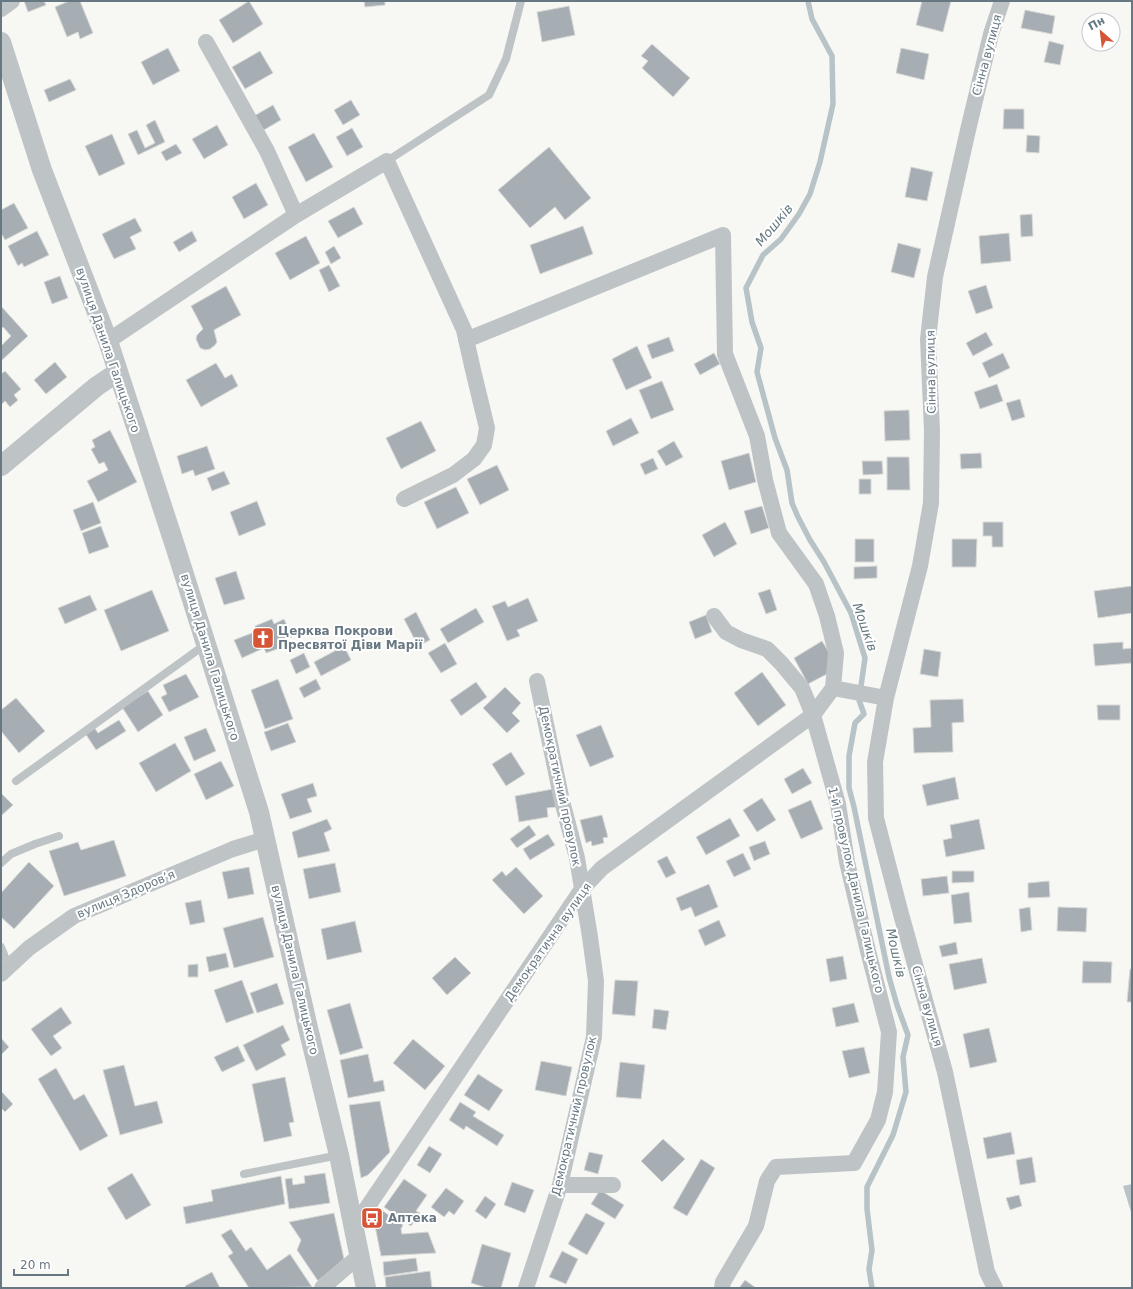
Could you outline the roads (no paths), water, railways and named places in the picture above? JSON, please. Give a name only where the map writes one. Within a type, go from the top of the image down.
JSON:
[{"type":"street","points":[[1,9],[12,1]]},
{"type":"street","name":"Сінна вулиця","points":[[995,1288],[987,1272],[945,1072],[876,818],[875,762],[883,698],[920,566],[932,503],[932,431],[928,339],[936,277],[991,34],[1002,1]]},
{"type":"street","name":"вулиця Данила Галицького","points":[[1,42],[42,170],[108,341],[176,549],[259,812],[308,1028],[339,1156],[366,1288]]},
{"type":"street","points":[[206,42],[267,151],[296,215]]},
{"type":"street","points":[[108,341],[296,215],[387,161],[464,330],[472,370],[488,428],[484,445],[474,459],[453,475],[404,499]]},
{"type":"street","points":[[466,340],[723,234],[725,354],[757,436],[765,480],[779,533],[816,584],[827,616],[836,653],[836,689],[883,698]]},
{"type":"street","points":[[1,466],[97,386],[118,372]]},
{"type":"street","name":"1-й провулок Данила Галицького","points":[[714,616],[726,632],[741,640],[767,649],[802,688],[813,715],[838,804],[847,862],[889,1032],[884,1092],[878,1120],[854,1163],[776,1167],[767,1181],[756,1226],[723,1282],[722,1288]]},
{"type":"street","name":"Демократичний провулок","points":[[526,1288],[560,1185],[594,1037],[596,981],[582,889],[562,801],[538,681]]},
{"type":"street","name":"Демократична вулиця","points":[[354,1227],[582,889],[602,868],[813,715],[836,689]]},
{"type":"street","name":"вулиця Здоровʼя","points":[[5,970],[28,948],[74,916],[233,849],[265,839]]},
{"type":"street","points":[[560,1185],[612,1185]]},
{"type":"street","points":[[322,1288],[359,1256]]},
{"type":"lane","points":[[387,161],[489,95],[506,59],[521,1]]},
{"type":"lane","points":[[16,781],[206,643]]},
{"type":"lane","points":[[1,863],[11,854],[59,836]]},
{"type":"lane","points":[[1,947],[5,970]]},
{"type":"lane","points":[[244,1174],[339,1156]]},
{"type":"waterway","name":"Мошків","points":[[808,1],[812,19],[832,56],[833,104],[820,162],[810,194],[799,214],[781,239],[763,255],[746,288],[752,322],[761,348],[757,372],[775,438],[787,470],[792,503],[810,540],[824,562],[851,613],[865,658],[859,700],[864,714],[855,723],[849,756],[849,788],[889,977],[908,1035],[903,1057],[906,1092],[893,1135],[867,1187],[867,1209],[872,1250],[869,1269],[872,1288]]},
{"type":"place","name":"Церква Покрови Пресвятої Діви Марії","points":[[263,638]]},
{"type":"place","name":"Аптека","points":[[372,1218]]}]
